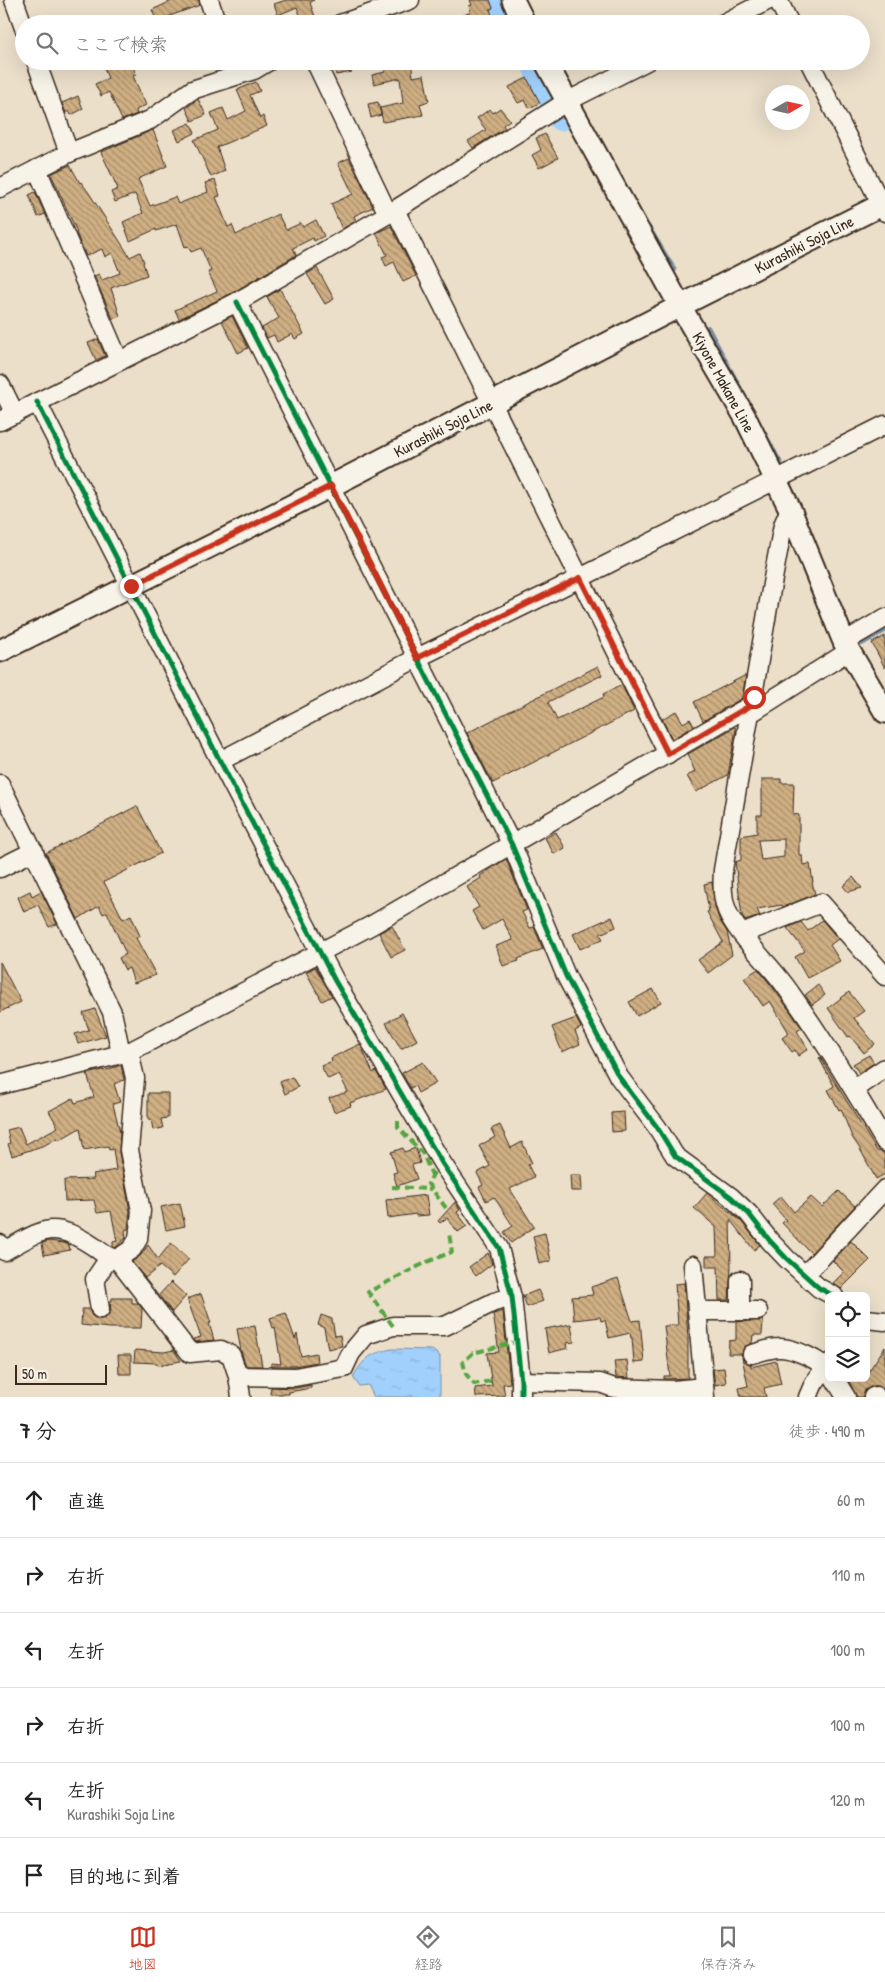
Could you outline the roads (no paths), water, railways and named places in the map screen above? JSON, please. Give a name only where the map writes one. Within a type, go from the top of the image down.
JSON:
[{"type":"main road","points":[[513,0],[520,15]]},
{"type":"main road","name":"Kiyone Makane Line","points":[[548,70],[558,107],[726,383],[777,480],[847,646],[885,712]]},
{"type":"main road","name":"Kurashiki Soja Line","points":[[0,650],[331,486],[680,306],[884,207]]},
{"type":"street","points":[[14,0],[19,15]]},
{"type":"street","points":[[209,0],[214,15]]},
{"type":"street","points":[[366,15],[410,0]]},
{"type":"street","points":[[740,15],[769,0]]},
{"type":"street","points":[[778,0],[786,15]]},
{"type":"street","points":[[39,70],[69,153]]},
{"type":"street","points":[[0,188],[69,153],[150,120],[192,90],[230,70]]},
{"type":"street","points":[[320,70],[492,403],[668,754]]},
{"type":"street","points":[[0,384],[8,417],[237,302],[392,212],[558,107],[630,70]]},
{"type":"street","points":[[814,70],[884,207]]},
{"type":"street","points":[[37,169],[119,361]]},
{"type":"street","points":[[237,302],[512,845],[566,976],[619,1077],[657,1127],[675,1156],[731,1197],[749,1214],[770,1241],[819,1288],[826,1292]]},
{"type":"street","points":[[38,402],[220,761],[335,981],[442,1162],[499,1248],[512,1297],[521,1389],[600,1383],[614,1388],[705,1392],[693,1265]]},
{"type":"street","points":[[220,761],[417,658],[885,425]]},
{"type":"street","points":[[790,509],[783,525],[723,870],[722,887],[724,901],[729,915],[742,934],[786,987],[854,1089],[885,1142]]},
{"type":"street","points":[[0,1085],[125,1053],[372,925],[668,754],[752,708],[847,646],[885,618]]},
{"type":"street","points":[[0,784],[112,1012],[135,1078],[128,1150],[141,1211],[138,1239],[132,1249],[113,1258],[95,1279],[100,1309]]},
{"type":"street","points":[[0,868],[34,851]]},
{"type":"street","points":[[742,934],[821,903],[885,976]]},
{"type":"street","points":[[854,1089],[885,1068]]},
{"type":"street","points":[[805,1275],[885,1189]]},
{"type":"street","points":[[0,1244],[4,1251],[42,1230],[61,1229],[113,1258],[190,1353],[221,1350],[231,1355],[238,1376],[241,1397]]},
{"type":"street","points":[[740,1280],[740,1311]]},
{"type":"street","points":[[238,1376],[295,1377],[344,1368],[351,1353],[366,1335],[393,1326],[445,1326],[494,1302],[512,1297]]},
{"type":"street","points":[[697,1311],[758,1311]]},
{"type":"street","points":[[870,1319],[885,1321]]},
{"type":"street","points":[[752,1354],[778,1348],[794,1350],[825,1368]]},
{"type":"street","points":[[808,1397],[814,1383],[825,1373]]},
{"type":"street","points":[[837,1382],[846,1397]]},
{"type":"water","points":[[392,1349],[432,1350],[440,1356],[440,1397],[374,1397],[368,1385],[359,1386],[353,1377],[361,1365],[369,1357]]},
{"type":"waterway","points":[[498,0],[506,15]]},
{"type":"waterway","points":[[535,70],[560,120]]},
{"type":"waterway","points":[[649,227],[675,270]]},
{"type":"waterway","points":[[708,327],[749,404]]},
{"type":"waterway","points":[[757,419],[781,463]]},
{"type":"waterway","points":[[862,644],[885,631]]}]
